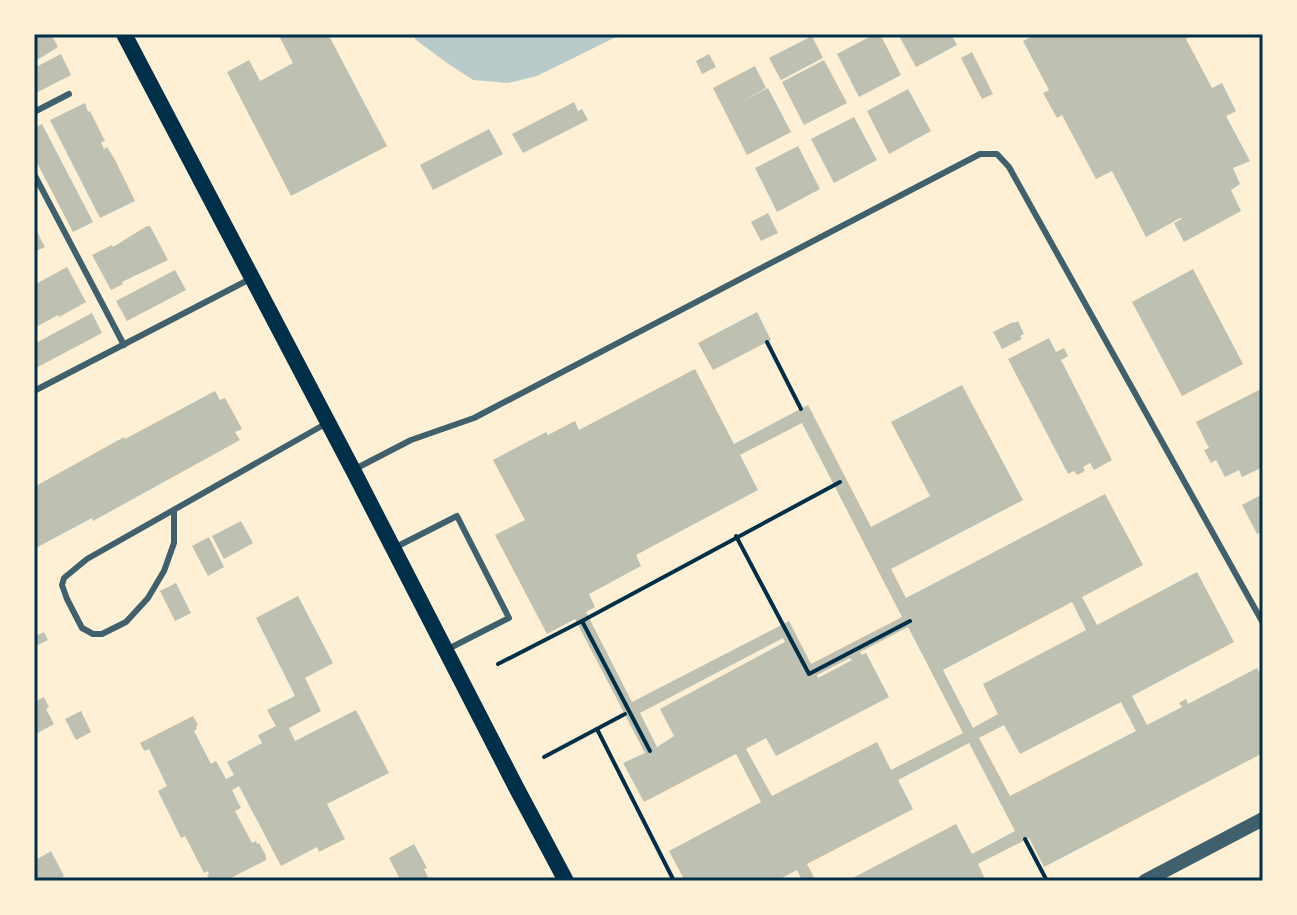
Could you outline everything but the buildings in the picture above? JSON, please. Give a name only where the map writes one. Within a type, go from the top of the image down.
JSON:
[{"type":"main road","points":[[124,34],[566,881]]},
{"type":"street","points":[[1145,881],[1263,819]]},
{"type":"lane","points":[[34,112],[69,94]]},
{"type":"lane","points":[[353,470],[411,440],[474,418],[980,154],[997,154],[1009,167],[1263,623]]},
{"type":"lane","points":[[34,174],[124,345]]},
{"type":"lane","points":[[34,391],[252,278]]},
{"type":"lane","points":[[174,510],[174,543],[164,571],[148,598],[126,622],[102,634],[93,634],[82,628],[67,599],[62,585],[64,578],[87,559],[327,423]]},
{"type":"lane","points":[[393,548],[457,516],[470,541],[509,618],[446,650]]},
{"type":"path","points":[[767,342],[801,409]]},
{"type":"path","points":[[498,664],[840,482]]},
{"type":"path","points":[[736,536],[809,674],[910,621]]},
{"type":"path","points":[[582,621],[650,751]]},
{"type":"path","points":[[544,757],[625,714]]},
{"type":"path","points":[[597,729],[674,881]]},
{"type":"path","points":[[1025,839],[1047,881]]},
{"type":"shaded area","points":[[412,34],[622,34],[537,76],[508,83],[473,80]]}]
